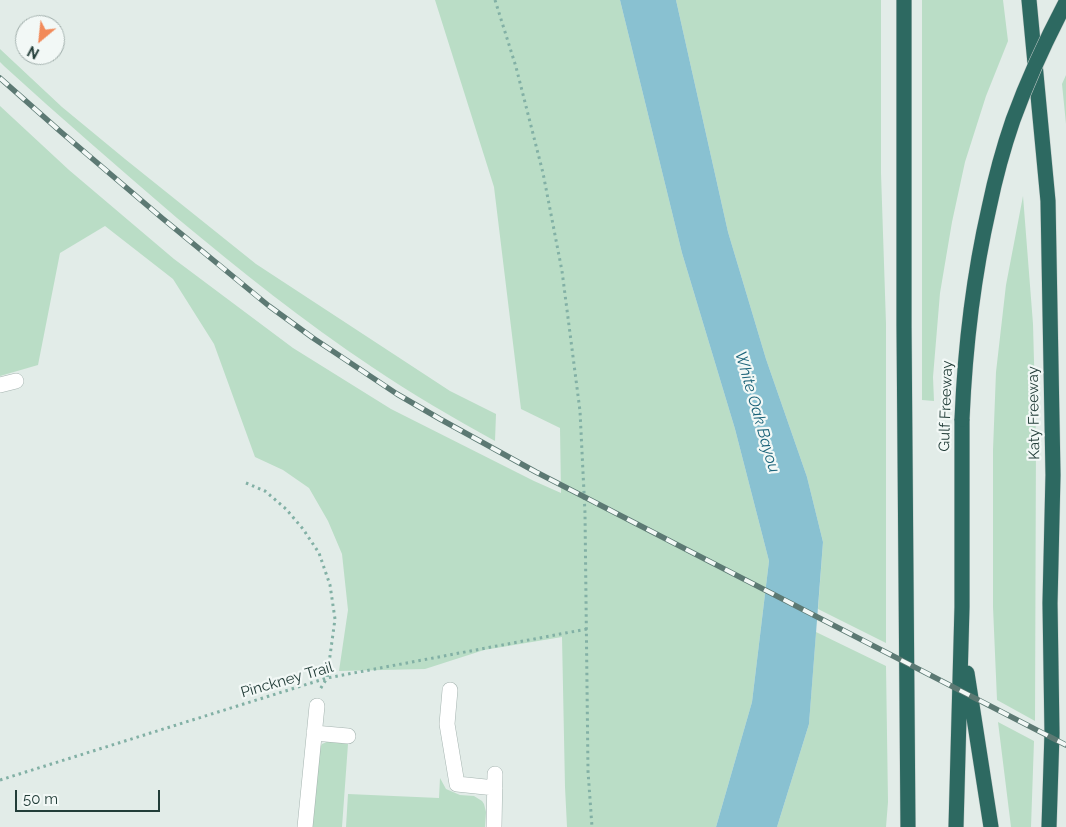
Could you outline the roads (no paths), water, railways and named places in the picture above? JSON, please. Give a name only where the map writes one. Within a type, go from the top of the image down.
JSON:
[{"type":"highway","points":[[903,0],[908,827]]},
{"type":"highway","name":"Katy Freeway","points":[[1029,0],[1048,201],[1053,475],[1050,602],[1052,733],[1050,827]]},
{"type":"highway","name":"Gulf Freeway","points":[[956,827],[962,607],[962,419],[968,329],[985,224],[1012,122],[1028,80],[1066,2]]},
{"type":"highway","points":[[962,607],[968,680],[990,827]]},
{"type":"street","points":[[0,385],[16,381]]},
{"type":"street","points":[[450,690],[447,724],[457,784],[495,781],[494,827]]},
{"type":"street","points":[[305,827],[317,706]]},
{"type":"street","points":[[314,733],[348,736]]},
{"type":"water","name":"White Oak Bayou","points":[[620,0],[676,0],[728,232],[766,359],[807,477],[823,542],[809,724],[777,827],[716,827],[752,702],[769,561],[735,429],[682,253]]},
{"type":"railway","points":[[0,78],[162,218],[269,306],[397,394],[536,472],[1066,745]]}]
